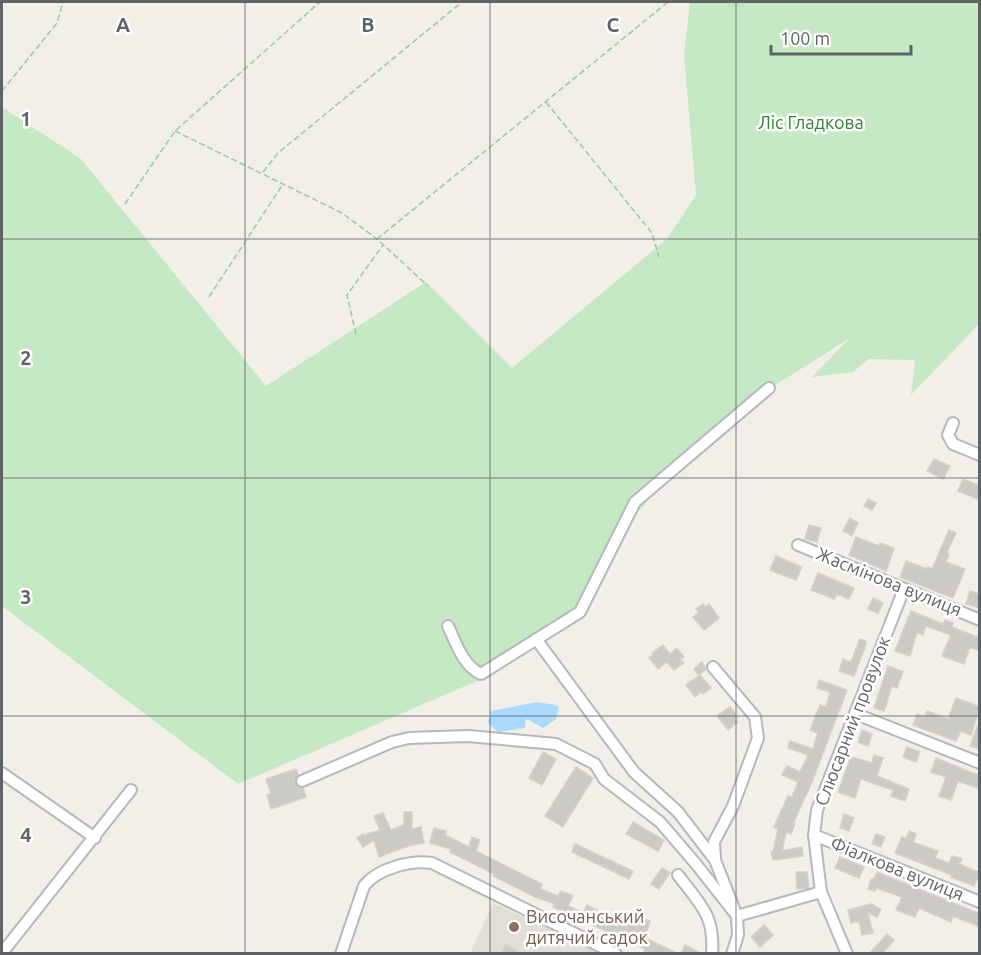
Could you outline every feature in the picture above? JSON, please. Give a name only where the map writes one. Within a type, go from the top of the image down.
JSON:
[{"type":"street","points":[[448,626],[462,656],[473,670],[481,674],[580,612],[634,502],[769,388]]},
{"type":"street","points":[[953,423],[948,435],[953,444],[980,455]]},
{"type":"street","name":"Жасмінова вулиця","points":[[798,544],[980,620]]},
{"type":"street","name":"Слюсарний провулок","points":[[847,954],[821,892],[814,835],[817,810],[904,588]]},
{"type":"street","points":[[536,639],[634,772],[678,812],[715,860],[737,916],[738,935],[732,954]]},
{"type":"street","points":[[713,667],[755,717],[758,738],[733,806],[714,842],[715,860]]},
{"type":"street","points":[[856,714],[980,763]]},
{"type":"street","points":[[302,781],[393,742],[409,738],[468,736],[556,744],[595,764],[604,778],[660,822],[737,916]]},
{"type":"street","points":[[2,773],[95,838]]},
{"type":"street","points":[[2,953],[131,790]]},
{"type":"street","name":"Фіалкова вулиця","points":[[814,835],[980,902]]},
{"type":"street","points":[[341,954],[364,886],[370,879],[420,861],[432,863],[616,954]]},
{"type":"street","points":[[678,875],[708,915],[713,935],[712,954]]},
{"type":"street","points":[[737,916],[821,892]]},
{"type":"path","points":[[2,91],[57,23],[63,2]]},
{"type":"path","points":[[125,204],[175,131],[320,2]]},
{"type":"path","points":[[262,172],[278,153],[462,2]]},
{"type":"path","points":[[377,239],[668,2]]},
{"type":"path","points":[[546,101],[652,233],[659,257]]},
{"type":"path","points":[[175,131],[342,213],[377,239],[428,286]]},
{"type":"path","points":[[209,297],[283,183]]},
{"type":"path","points":[[356,334],[347,295],[383,245]]},
{"type":"shaded area","name":"Височанський дитячий садок","points":[[493,903],[598,952],[470,954]]},
{"type":"green space","name":"Ліс Гладкова","points":[[690,2],[979,2],[979,324],[911,395],[915,360],[869,359],[853,372],[812,377],[850,338],[769,389],[674,470],[611,543],[588,611],[477,681],[238,784],[2,606],[2,107],[81,159],[266,386],[426,282],[512,368],[667,239],[696,195],[684,54]]},
{"type":"water","points":[[537,702],[559,707],[556,719],[543,728],[527,719],[525,728],[498,732],[488,722],[491,711]]},
{"type":"building","points":[[934,459],[950,466],[943,479],[927,471]]},
{"type":"building","points":[[963,479],[980,486],[980,500],[958,491]]},
{"type":"building","points":[[868,499],[876,503],[872,510],[864,506]]},
{"type":"building","points":[[850,518],[858,523],[852,536],[843,531]]},
{"type":"building","points":[[809,525],[821,528],[817,542],[805,539]]},
{"type":"building","points":[[949,530],[956,533],[947,552],[949,554],[946,562],[965,569],[953,598],[900,577],[906,561],[932,569]]},
{"type":"building","points":[[856,537],[879,546],[880,543],[894,548],[886,571],[849,555]]},
{"type":"building","points":[[776,556],[802,567],[796,580],[770,570]]},
{"type":"building","points":[[818,573],[854,588],[849,599],[837,594],[834,599],[811,590]]},
{"type":"building","points":[[970,591],[980,594],[980,608],[966,604]]},
{"type":"building","points":[[873,598],[883,603],[878,613],[868,609]]},
{"type":"building","points":[[703,604],[705,607],[709,604],[719,618],[704,630],[693,617],[699,612],[696,609]]},
{"type":"building","points":[[911,611],[943,624],[945,620],[953,623],[952,627],[980,638],[980,651],[970,647],[964,664],[942,656],[951,635],[926,626],[923,635],[917,632],[910,656],[895,651]]},
{"type":"building","points":[[860,639],[866,641],[866,644],[854,676],[839,671],[843,659],[851,662]]},
{"type":"building","points":[[663,645],[670,654],[677,648],[684,657],[680,659],[684,663],[674,670],[667,662],[658,669],[649,658]]},
{"type":"building","points":[[702,662],[706,669],[699,675],[694,669]]},
{"type":"building","points":[[888,666],[903,672],[897,688],[892,686],[884,711],[874,708]]},
{"type":"building","points":[[700,675],[711,688],[695,697],[686,685]]},
{"type":"building","points":[[819,680],[847,690],[791,834],[786,832],[782,851],[802,847],[803,856],[773,860],[771,852],[773,852],[778,829],[774,827],[788,796],[792,797],[798,782],[782,775],[787,766],[800,772],[808,755],[788,748],[790,741],[813,749],[818,733],[810,730],[820,705],[826,707],[830,692],[817,688]]},
{"type":"building","points":[[956,698],[980,707],[971,735],[961,731],[956,741],[913,725],[917,714],[925,717],[927,711],[948,719]]},
{"type":"building","points":[[730,707],[738,717],[735,719],[738,722],[728,730],[717,716]]},
{"type":"building","points":[[980,722],[980,749],[970,746]]},
{"type":"building","points":[[862,730],[872,734],[868,746],[858,742]]},
{"type":"building","points":[[907,747],[920,752],[916,762],[903,757]]},
{"type":"building","points":[[543,752],[556,759],[542,785],[529,778]]},
{"type":"building","points":[[874,755],[883,758],[877,776],[909,789],[905,801],[891,796],[893,790],[861,779],[855,798],[838,792],[851,757],[872,763]]},
{"type":"building","points":[[936,758],[980,776],[980,789],[958,781],[951,800],[939,796],[946,777],[931,772]]},
{"type":"building","points":[[576,767],[593,778],[563,827],[545,816]]},
{"type":"building","points":[[296,769],[298,775],[295,783],[298,787],[303,788],[306,797],[271,809],[267,795],[271,793],[266,779]]},
{"type":"building","points":[[404,812],[412,812],[412,829],[421,827],[424,843],[408,846],[379,857],[374,840],[363,847],[357,838],[363,834],[380,830],[374,816],[383,813],[391,830],[404,825]]},
{"type":"building","points":[[844,814],[854,818],[849,831],[840,828]]},
{"type":"building","points":[[633,822],[664,840],[658,851],[626,834]]},
{"type":"building","points":[[434,828],[446,831],[445,835],[469,847],[472,837],[480,840],[476,851],[542,884],[540,889],[558,896],[561,891],[573,896],[568,906],[583,913],[587,905],[597,910],[595,913],[627,927],[631,914],[650,921],[645,938],[679,954],[649,954],[644,951],[645,949],[553,907],[555,904],[535,897],[493,876],[494,874],[450,852],[451,849],[430,843]]},
{"type":"building","points":[[909,831],[916,834],[913,842],[938,851],[935,858],[949,863],[952,856],[962,859],[959,864],[980,873],[974,886],[895,853],[902,837],[906,839]]},
{"type":"building","points":[[876,834],[885,837],[881,847],[872,844]]},
{"type":"building","points":[[575,844],[633,871],[629,879],[572,852]]},
{"type":"building","points":[[840,857],[864,867],[859,878],[835,868]]},
{"type":"building","points":[[662,868],[670,873],[659,889],[651,884]]},
{"type":"building","points":[[796,872],[807,872],[809,888],[797,889]]},
{"type":"building","points":[[877,872],[980,914],[980,927],[953,916],[951,922],[919,908],[915,917],[896,910],[902,897],[876,888],[875,891],[868,889],[871,879],[874,879]]},
{"type":"building","points":[[871,904],[881,909],[877,917],[868,913],[873,933],[862,935],[859,921],[851,923],[848,910]]},
{"type":"building","points":[[764,925],[773,935],[760,947],[751,937]]},
{"type":"building","points":[[887,934],[894,940],[882,954],[869,954]]},
{"type":"building","points":[[506,945],[522,954],[502,954]]},
{"type":"building","points":[[685,945],[702,954],[681,954]]},
{"type":"place","name":"Височанський дитячий садок","points":[[514,927]]}]
